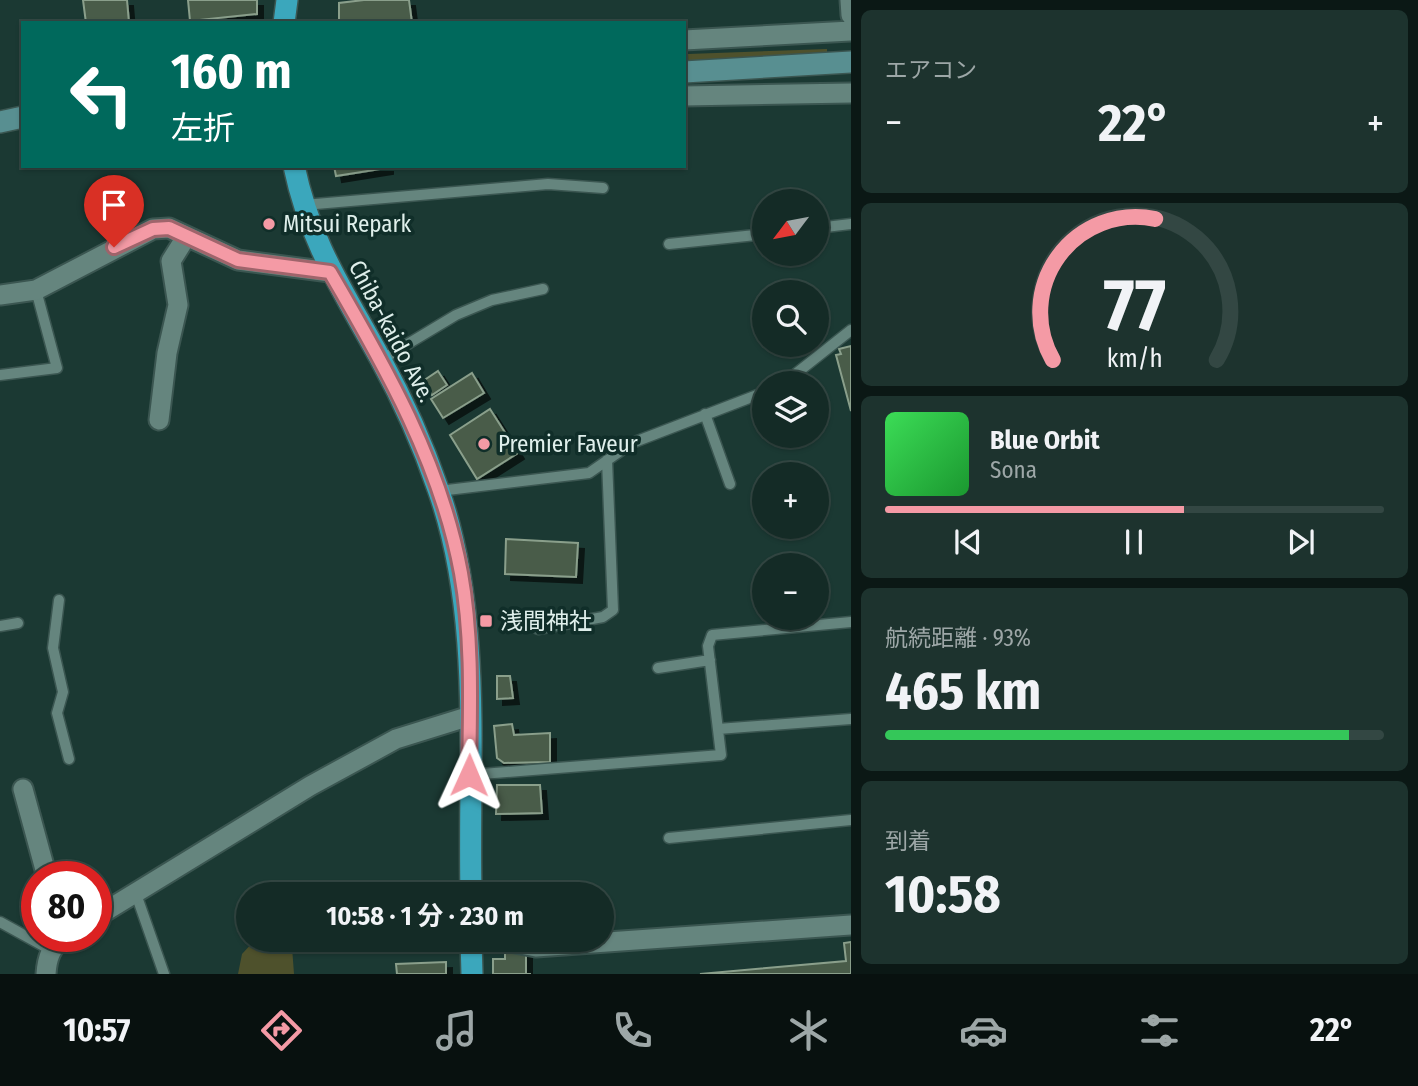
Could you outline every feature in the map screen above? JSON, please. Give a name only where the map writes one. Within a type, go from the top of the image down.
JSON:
[{"type":"highway","points":[[284,21],[287,0]]},
{"type":"highway","name":"Chiba-kaido Ave.","points":[[295,168],[304,205],[330,272],[382,360],[439,491],[461,572],[470,716],[471,882]]},
{"type":"highway","points":[[471,952],[472,974]]},
{"type":"street","points":[[850,0],[851,15]]},
{"type":"street","points":[[686,40],[851,31]]},
{"type":"street","points":[[686,72],[851,62]]},
{"type":"street","points":[[686,96],[851,93]]},
{"type":"street","points":[[0,121],[21,117]]},
{"type":"street","points":[[0,295],[36,290],[153,229],[169,228],[238,260],[330,272]]},
{"type":"street","points":[[159,420],[167,353],[178,305],[171,261],[186,237]]},
{"type":"street","points":[[112,908],[310,786],[396,739],[470,716]]},
{"type":"street","points":[[23,789],[43,861]]},
{"type":"street","points":[[614,942],[851,925]]},
{"type":"street","points":[[46,974],[54,952]]},
{"type":"lane","points":[[304,205],[548,184],[603,188]]},
{"type":"lane","points":[[830,226],[851,224]]},
{"type":"lane","points":[[669,244],[752,235]]},
{"type":"lane","points":[[382,360],[456,315],[492,300],[543,289]]},
{"type":"lane","points":[[0,374],[57,368],[36,290]]},
{"type":"lane","points":[[799,371],[851,330]]},
{"type":"lane","points":[[439,491],[589,473],[632,443],[752,397]]},
{"type":"lane","points":[[705,414],[730,484]]},
{"type":"lane","points":[[538,629],[603,617],[613,610],[607,460]]},
{"type":"lane","points":[[59,600],[53,648],[63,692],[57,713],[69,759]]},
{"type":"lane","points":[[469,775],[721,755],[708,646],[712,635],[851,622]]},
{"type":"lane","points":[[0,626],[18,623]]},
{"type":"lane","points":[[658,668],[710,660]]},
{"type":"lane","points":[[718,729],[851,719]]},
{"type":"lane","points":[[670,838],[851,820]]},
{"type":"lane","points":[[136,894],[164,974]]},
{"type":"lane","points":[[0,922],[21,930]]},
{"type":"green space","points":[[827,49],[828,74],[689,80],[688,54]]},
{"type":"green space","points":[[292,952],[294,974],[238,974],[242,954]]},
{"type":"building","points":[[83,0],[127,0],[129,21],[86,21]]},
{"type":"building","points":[[188,0],[257,0],[257,14],[190,21]]},
{"type":"building","points":[[409,0],[412,21],[339,21],[339,3]]},
{"type":"building","points":[[334,168],[387,168],[336,176]]},
{"type":"building","points":[[851,346],[851,411],[836,355],[841,354],[839,349]]},
{"type":"building","points":[[438,371],[447,385],[432,395],[423,381]]},
{"type":"building","points":[[472,373],[484,393],[443,418],[431,399]]},
{"type":"building","name":"Premier Faveur","points":[[490,409],[518,453],[477,479],[450,435]]},
{"type":"building","points":[[506,539],[578,543],[576,577],[505,574]]},
{"type":"building","points":[[497,676],[510,676],[513,698],[497,699]]},
{"type":"building","points":[[512,724],[514,735],[550,733],[550,762],[504,763],[497,758],[494,726]]},
{"type":"building","points":[[497,785],[540,785],[542,813],[496,814]]},
{"type":"building","points":[[851,942],[851,974],[700,974],[846,961],[844,943]]},
{"type":"building","points":[[505,952],[526,952],[526,974],[493,974],[493,959],[505,959]]},
{"type":"building","points":[[446,962],[446,974],[397,974],[396,964]]},
{"type":"place","name":"Mitsui Repark","points":[[269,224]]},
{"type":"place","name":"Premier Faveur","points":[[484,444]]},
{"type":"place","name":"浅間神社","points":[[486,621]]},
{"type":"route","points":[[114,247],[153,229],[169,228],[238,260],[330,272],[382,360],[439,491],[461,572],[466,616],[470,716],[469,775]]}]
